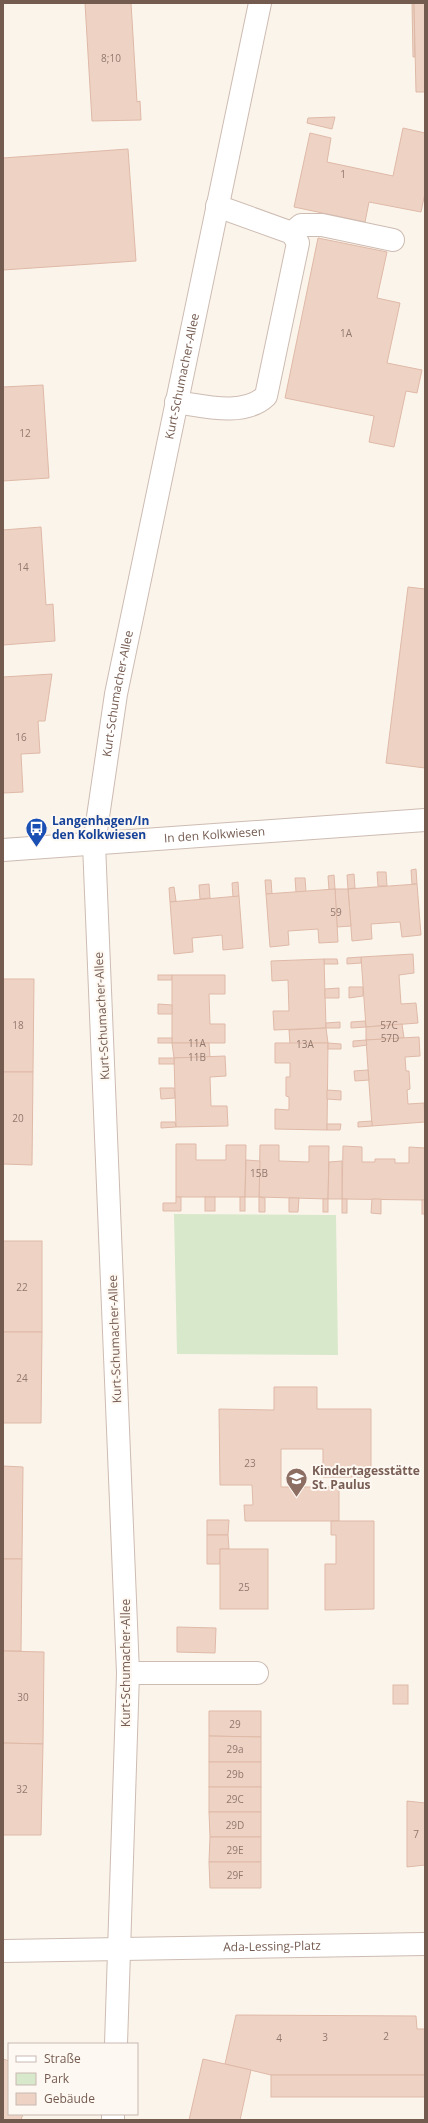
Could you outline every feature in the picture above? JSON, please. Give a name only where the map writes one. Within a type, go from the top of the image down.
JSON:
[{"type":"street","name":"Kurt-Schumacher-Allee","points":[[116,2043],[128,1673],[94,844],[116,694],[260,3]]},
{"type":"street","points":[[176,402],[229,408],[259,402],[266,396],[298,243],[292,233],[217,206]]},
{"type":"street","points":[[292,233],[301,225],[322,225],[393,240]]},
{"type":"street","name":"In den Kolkwiesen","points":[[3,850],[425,820]]},
{"type":"street","points":[[128,1673],[257,1673]]},
{"type":"street","name":"Ada-Lessing-Platz","points":[[3,1951],[425,1944]]},
{"type":"green space","points":[[174,1214],[336,1215],[338,1355],[177,1354]]},
{"type":"building","points":[[85,3],[131,3],[137,102],[140,101],[141,120],[92,121]]},
{"type":"building","points":[[412,3],[414,3],[415,57],[413,57]]},
{"type":"building","points":[[414,3],[425,3],[425,92],[416,92]]},
{"type":"building","points":[[335,117],[332,129],[307,123],[308,118]]},
{"type":"building","points":[[403,128],[425,133],[425,193],[421,212],[369,202],[365,222],[294,207],[310,133],[331,138],[327,162],[393,176]]},
{"type":"building","points":[[128,149],[136,261],[3,270],[3,158]]},
{"type":"building","points":[[318,238],[387,252],[377,298],[400,303],[387,363],[422,370],[417,393],[406,391],[394,447],[369,442],[374,416],[285,398]]},
{"type":"building","points":[[43,385],[49,478],[3,481],[3,387]]},
{"type":"building","points":[[41,527],[46,605],[53,604],[55,641],[3,645],[3,530]]},
{"type":"building","points":[[408,587],[425,589],[425,768],[386,763]]},
{"type":"building","points":[[52,674],[45,721],[38,721],[40,753],[21,754],[23,792],[3,793],[3,677]]},
{"type":"building","points":[[416,869],[417,884],[412,884],[411,870]]},
{"type":"building","points":[[377,872],[386,872],[387,886],[378,886]]},
{"type":"building","points":[[354,874],[355,888],[348,889],[347,875]]},
{"type":"building","points":[[334,875],[335,889],[329,890],[328,876]]},
{"type":"building","points":[[295,878],[305,878],[306,892],[296,892]]},
{"type":"building","points":[[265,880],[271,880],[272,894],[266,894]]},
{"type":"building","points":[[238,882],[239,896],[233,897],[232,883]]},
{"type":"building","points":[[209,884],[210,898],[200,899],[199,885]]},
{"type":"building","points":[[417,884],[421,935],[402,937],[400,922],[371,924],[372,939],[352,941],[348,889]]},
{"type":"building","points":[[174,887],[176,901],[170,902],[169,888]]},
{"type":"building","points":[[335,889],[348,889],[351,926],[337,927]]},
{"type":"building","points":[[335,889],[338,942],[319,943],[318,929],[288,931],[289,945],[270,947],[266,894]]},
{"type":"building","points":[[239,896],[243,948],[223,950],[222,935],[192,938],[193,952],[174,954],[170,902]]},
{"type":"building","points":[[413,954],[414,973],[399,975],[401,1004],[416,1003],[418,1023],[366,1027],[361,957]]},
{"type":"building","points":[[361,957],[361,963],[347,964],[347,958]]},
{"type":"building","points":[[324,959],[337,959],[338,964],[324,964]]},
{"type":"building","points":[[324,959],[326,1028],[274,1030],[273,1011],[289,1011],[288,980],[272,981],[271,961]]},
{"type":"building","points":[[158,975],[172,975],[172,980],[158,980]]},
{"type":"building","points":[[172,975],[225,975],[225,994],[209,994],[210,1024],[225,1024],[225,1043],[172,1043]]},
{"type":"building","points":[[3,979],[34,979],[33,1072],[3,1072]]},
{"type":"building","points":[[349,987],[363,987],[363,996],[349,998]]},
{"type":"building","points":[[339,988],[339,998],[325,998],[325,989]]},
{"type":"building","points":[[158,1004],[172,1005],[172,1014],[158,1014]]},
{"type":"building","points":[[365,1021],[366,1027],[351,1028],[351,1022]]},
{"type":"building","points":[[340,1022],[340,1028],[326,1028],[326,1023]]},
{"type":"building","points":[[402,1024],[404,1038],[366,1040],[366,1027]]},
{"type":"building","points":[[326,1028],[328,1043],[290,1044],[289,1030]]},
{"type":"building","points":[[419,1037],[420,1056],[405,1057],[406,1071],[409,1071],[410,1089],[407,1090],[408,1104],[424,1103],[425,1122],[372,1126],[366,1040]]},
{"type":"building","points":[[158,1038],[172,1038],[172,1043],[158,1043]]},
{"type":"building","points":[[366,1040],[367,1045],[353,1047],[353,1041]]},
{"type":"building","points":[[172,1043],[209,1043],[210,1057],[174,1058]]},
{"type":"building","points":[[275,1043],[328,1043],[327,1130],[275,1129],[275,1109],[289,1110],[289,1097],[286,1096],[286,1077],[290,1077],[290,1063],[275,1063]]},
{"type":"building","points":[[328,1043],[341,1044],[341,1049],[328,1049]]},
{"type":"building","points":[[225,1056],[226,1076],[210,1077],[211,1106],[227,1106],[228,1126],[176,1127],[174,1058]]},
{"type":"building","points":[[159,1058],[174,1058],[174,1064],[159,1064]]},
{"type":"building","points":[[368,1070],[369,1080],[355,1081],[354,1071]]},
{"type":"building","points":[[3,1072],[33,1072],[32,1165],[3,1164]]},
{"type":"building","points":[[160,1088],[174,1088],[175,1098],[161,1099]]},
{"type":"building","points":[[327,1090],[341,1091],[341,1100],[327,1099]]},
{"type":"building","points":[[372,1121],[372,1126],[358,1127],[358,1122]]},
{"type":"building","points":[[161,1122],[175,1122],[176,1127],[161,1128]]},
{"type":"building","points":[[327,1124],[341,1124],[340,1130],[327,1130]]},
{"type":"building","points":[[176,1144],[196,1144],[196,1160],[226,1160],[226,1145],[246,1145],[245,1197],[176,1197]]},
{"type":"building","points":[[260,1145],[279,1145],[279,1161],[309,1162],[309,1146],[329,1146],[328,1199],[259,1197]]},
{"type":"building","points":[[343,1146],[362,1147],[362,1162],[375,1162],[375,1159],[395,1159],[395,1163],[409,1163],[409,1147],[425,1148],[425,1200],[342,1199]]},
{"type":"building","points":[[246,1160],[260,1161],[259,1197],[245,1197]]},
{"type":"building","points":[[342,1161],[342,1199],[328,1199],[329,1162]]},
{"type":"building","points":[[176,1197],[181,1197],[181,1211],[163,1211],[163,1203],[176,1203]]},
{"type":"building","points":[[205,1197],[215,1197],[215,1211],[205,1211]]},
{"type":"building","points":[[240,1197],[245,1197],[245,1211],[240,1211]]},
{"type":"building","points":[[259,1197],[265,1198],[265,1212],[259,1212]]},
{"type":"building","points":[[289,1198],[299,1198],[298,1212],[289,1212]]},
{"type":"building","points":[[323,1199],[328,1199],[328,1212],[323,1212]]},
{"type":"building","points":[[342,1199],[347,1199],[347,1213],[342,1213]]},
{"type":"building","points":[[372,1199],[381,1199],[381,1214],[371,1213]]},
{"type":"building","points":[[422,1200],[425,1200],[425,1214],[422,1214]]},
{"type":"building","points":[[3,1241],[42,1241],[42,1332],[3,1332]]},
{"type":"building","points":[[3,1332],[42,1332],[41,1423],[3,1423]]},
{"type":"building","points":[[274,1387],[317,1387],[317,1409],[371,1409],[371,1477],[323,1477],[323,1449],[281,1449],[281,1487],[339,1487],[339,1521],[245,1521],[244,1505],[253,1505],[252,1485],[220,1485],[219,1409],[274,1410]]},
{"type":"building","points":[[3,1466],[23,1467],[22,1559],[3,1559]]},
{"type":"building","points":[[207,1520],[229,1520],[228,1535],[207,1535]]},
{"type":"building","points":[[331,1521],[374,1521],[374,1609],[325,1610],[325,1564],[336,1564],[336,1535],[331,1535]]},
{"type":"building","points":[[207,1535],[228,1535],[229,1549],[220,1549],[220,1564],[207,1564]]},
{"type":"building","points":[[220,1549],[268,1549],[268,1609],[220,1609]]},
{"type":"building","points":[[3,1559],[22,1559],[21,1651],[3,1651]]},
{"type":"building","points":[[177,1627],[216,1628],[215,1653],[177,1652]]},
{"type":"building","points":[[3,1651],[44,1652],[43,1744],[3,1743]]},
{"type":"building","points":[[393,1685],[408,1685],[408,1704],[393,1704]]},
{"type":"building","points":[[209,1711],[261,1711],[261,1737],[209,1736]]},
{"type":"building","points":[[209,1736],[261,1737],[261,1762],[209,1762]]},
{"type":"building","points":[[3,1743],[43,1744],[41,1835],[3,1835]]},
{"type":"building","points":[[209,1762],[261,1762],[261,1787],[209,1787]]},
{"type":"building","points":[[209,1787],[261,1787],[261,1812],[209,1812]]},
{"type":"building","points":[[407,1801],[425,1803],[425,1865],[407,1867]]},
{"type":"building","points":[[209,1812],[261,1812],[261,1837],[210,1837]]},
{"type":"building","points":[[210,1837],[261,1837],[261,1862],[209,1862]]},
{"type":"building","points":[[209,1862],[261,1862],[261,1888],[210,1888]]},
{"type":"building","points":[[236,2015],[416,2016],[417,2029],[425,2029],[425,2075],[271,2075],[225,2064]]},
{"type":"building","points":[[3,2059],[8,2061],[8,2115],[23,2115],[21,2120],[3,2120]]},
{"type":"building","points":[[203,2059],[251,2070],[240,2120],[189,2120]]},
{"type":"building","points":[[271,2075],[425,2075],[425,2097],[271,2097]]},
{"type":"place","name":"Langenhagen/In den Kolkwiesen","points":[[37,848]]},
{"type":"place","name":"Kindertagesstätte St. Paulus","points":[[296,1498]]}]
